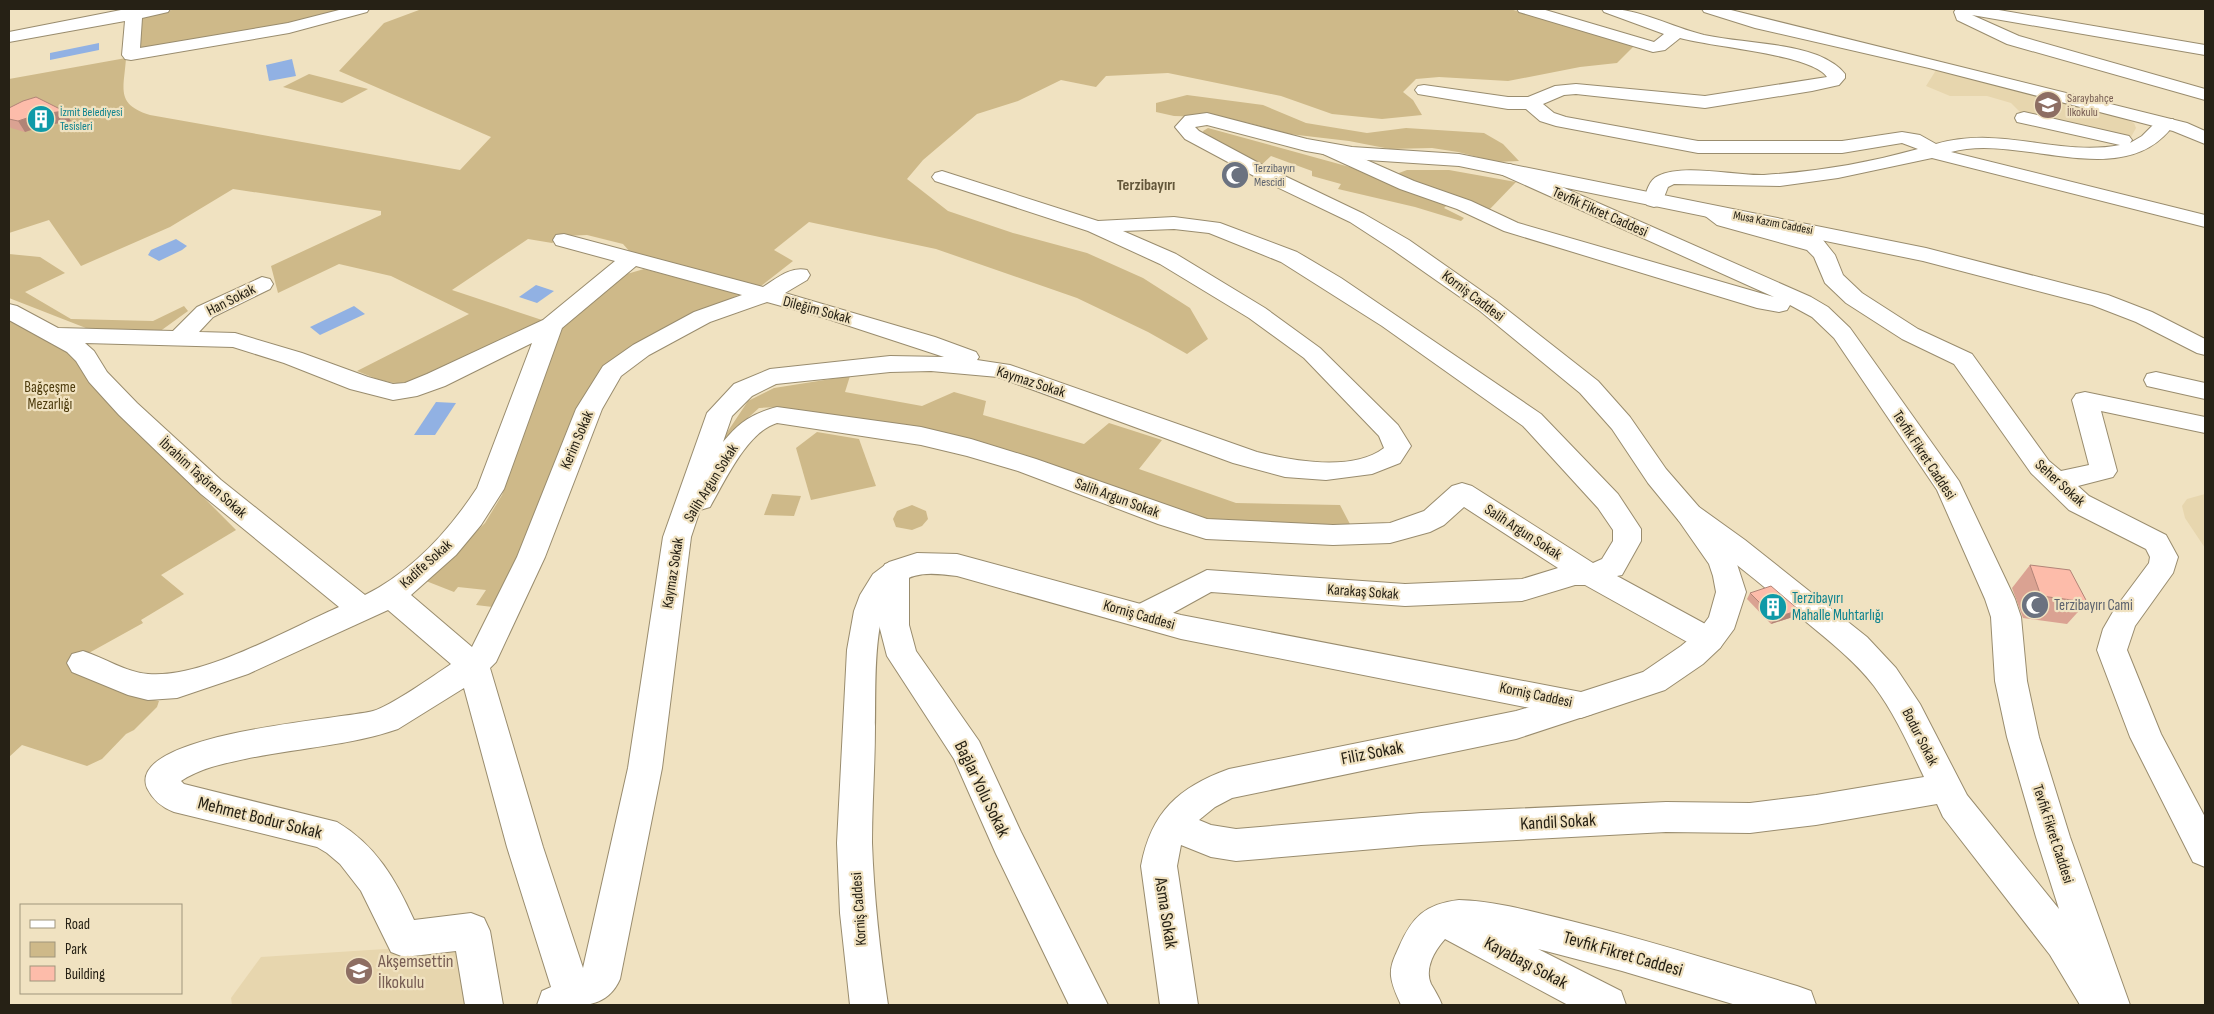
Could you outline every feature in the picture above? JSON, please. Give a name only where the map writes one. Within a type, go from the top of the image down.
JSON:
[{"type":"street","points":[[9,37],[133,12],[162,9]]},
{"type":"street","points":[[133,12],[131,55],[290,28],[361,9]]},
{"type":"street","points":[[1525,9],[1566,19],[1652,47],[1659,46],[1676,32]]},
{"type":"street","points":[[1551,9],[1566,19]]},
{"type":"street","points":[[1424,90],[1508,103],[1531,103],[1561,90],[1576,89],[1705,102],[1812,86],[1833,81],[1836,78],[1836,74],[1829,67],[1807,59],[1769,49],[1724,44],[1676,32],[1610,9]]},
{"type":"street","points":[[1710,9],[1761,24],[1931,63],[2166,123],[2205,138]]},
{"type":"street","points":[[2205,50],[1972,10],[1962,12],[1963,17],[2013,40],[2205,96]]},
{"type":"street","points":[[1531,103],[1547,116],[1562,122],[1685,146],[1842,147],[1865,146],[1897,137],[1910,139],[1932,152],[2205,221]]},
{"type":"street","points":[[2024,118],[2140,144]]},
{"type":"street","name":"Korniş Caddesi","points":[[869,1005],[863,962],[855,868],[860,690],[868,611],[883,582],[895,572],[911,564],[923,562],[957,565],[1214,634],[1581,705],[1654,681],[1692,655],[1709,640],[1723,621],[1731,592],[1728,576],[1722,561],[1689,514],[1666,488],[1621,423],[1603,401],[1558,361],[1436,268],[1357,218],[1261,172],[1192,135],[1184,127],[1192,120],[1207,119],[1328,150]]},
{"type":"street","points":[[1654,201],[1661,182],[1674,178],[1735,181],[1801,178],[1959,145],[1979,143],[2116,152],[2140,144],[2166,123]]},
{"type":"street","points":[[1328,150],[1408,184],[1464,205],[1511,227],[1569,246],[1773,305],[1803,302]]},
{"type":"street","name":"Musa Kazım Caddesi","points":[[1328,150],[1368,156],[1433,157],[1503,168],[1654,201],[1840,236],[2072,291],[2144,317],[2205,348]]},
{"type":"street","name":"Tevfik Fikret Caddesi","points":[[1503,168],[1803,302],[1820,312],[1842,333],[1948,488],[2000,599],[2007,625],[2011,681],[2025,745],[2053,837],[2111,1005]]},
{"type":"street","name":"Kaymaz Sokak","points":[[564,1000],[601,979],[645,768],[677,537],[720,413],[731,399],[756,382],[788,374],[909,362],[1001,370],[1242,457],[1278,468],[1305,472],[1339,471],[1376,464],[1395,453],[1398,446],[1390,431],[1330,370],[1288,335],[1168,258],[1095,227],[942,177]]},
{"type":"street","name":"Seher Sokak","points":[[1710,212],[1729,223],[1815,245],[1824,255],[1834,278],[1854,298],[1910,334],[1963,359],[2031,456],[2055,482],[2090,510],[2156,542],[2164,557],[2163,565],[2112,639],[2112,650],[2146,737],[2205,851]]},
{"type":"street","name":"Karakaş Sokak","points":[[1095,227],[1174,223],[1213,227],[1281,254],[1334,283],[1517,408],[1551,438],[1608,502],[1627,529],[1627,541],[1612,567],[1590,575],[1576,574],[1522,590],[1414,595],[1207,581],[1142,616]]},
{"type":"street","name":"Dileğim Sokak","points":[[564,240],[833,313],[927,342],[1001,370]]},
{"type":"street","name":"Kadife Sokak","points":[[83,663],[117,679],[140,686],[158,687],[190,682],[244,661],[391,595],[437,556],[480,506],[490,489],[551,325],[631,258]]},
{"type":"street","name":"Kerim Sokak","points":[[474,666],[497,632],[512,600],[589,409],[612,371],[641,350],[682,326],[765,295],[799,275]]},
{"type":"street","name":"Han Sokak","points":[[180,338],[205,312],[262,284]]},
{"type":"street","name":"İbrahim Taşören Sokak","points":[[9,311],[56,335],[85,356],[98,377],[128,409],[211,487],[362,609]]},
{"type":"street","points":[[56,335],[220,339],[250,344],[359,383],[393,392],[408,390],[436,380],[551,325]]},
{"type":"street","points":[[2156,380],[2205,391]]},
{"type":"street","points":[[2055,482],[2104,471],[2085,400],[2205,425]]},
{"type":"street","name":"Salih Argun Sokak","points":[[677,537],[744,433],[752,425],[768,416],[785,415],[921,436],[971,448],[1027,465],[1206,529],[1333,535],[1390,533],[1420,525],[1434,518],[1462,493],[1590,575]]},
{"type":"street","name":"Bodur Sokak","points":[[1689,514],[1743,552],[1850,641],[1874,664],[1896,691],[1909,713],[1944,788],[1970,826],[2063,942],[2102,1005]]},
{"type":"street","name":"Bağlar Yolu Sokak","points":[[895,572],[893,624],[895,639],[902,656],[968,751],[1008,843],[1089,1005]]},
{"type":"street","points":[[1590,575],[1709,640]]},
{"type":"street","points":[[391,595],[474,666],[525,847],[564,1000]]},
{"type":"street","name":"Mehmet Bodur Sokak","points":[[474,666],[387,720],[371,725],[284,737],[211,752],[186,761],[168,771],[163,778],[163,785],[174,797],[325,834],[340,841],[368,870],[386,898],[404,939],[471,931],[484,1005]]},
{"type":"street","name":"Filiz Sokak","points":[[1174,823],[1196,800],[1212,790],[1229,784],[1516,725],[1581,705]]},
{"type":"street","name":"Kandil Sokak","points":[[1174,823],[1196,837],[1221,844],[1236,845],[1421,830],[1566,822],[1666,817],[1750,818],[1816,810],[1944,788]]},
{"type":"street","name":"Asma Sokak","points":[[1174,823],[1162,846],[1159,866],[1180,1005]]},
{"type":"street","name":"Tevfik Fikret Caddesi","points":[[1446,920],[1476,919],[1572,939],[1797,1005]]},
{"type":"street","points":[[1423,1005],[1413,989],[1410,978],[1412,960],[1428,930],[1434,924],[1446,920]]},
{"type":"street","name":"Kayabaşı Sokak","points":[[1446,920],[1607,1005]]},
{"type":"shaded area","name":"Saraybahçe İlkokulu","points":[[1938,67],[2118,116],[2134,123],[2136,128],[2130,139],[2025,117],[2011,103],[1987,96],[1950,96],[1926,86]]},
{"type":"shaded area","points":[[2205,494],[2205,548],[2185,518],[2182,506],[2187,499]]},
{"type":"shaded area","name":"Akşemsettin İlkokulu","points":[[463,944],[475,1005],[232,1005],[231,998],[261,957]]},
{"type":"green space","points":[[177,9],[344,9],[301,21],[141,48],[141,16]]},
{"type":"green space","points":[[416,9],[1510,9],[1634,46],[1617,63],[1580,67],[1508,81],[1439,77],[1416,79],[1403,92],[1413,100],[1422,115],[1382,119],[1332,114],[1281,96],[1168,73],[1106,76],[1096,87],[1061,80],[1018,101],[977,114],[923,160],[907,179],[948,211],[1013,233],[1087,253],[1143,278],[1190,308],[1208,339],[1187,354],[1148,332],[1077,298],[936,249],[809,222],[774,250],[793,261],[761,286],[631,253],[623,244],[587,235],[563,236],[552,243],[528,239],[452,290],[545,321],[514,333],[442,371],[413,381],[393,383],[357,371],[469,314],[391,276],[339,264],[278,293],[271,266],[381,215],[381,211],[233,189],[170,227],[81,266],[49,220],[9,233],[9,79],[126,58],[123,87],[126,100],[139,111],[150,115],[460,170],[491,137],[339,71],[384,23],[419,10]]},
{"type":"green space","points":[[309,74],[368,89],[342,103],[283,87]]},
{"type":"green space","points":[[1187,95],[1263,105],[1306,123],[1367,133],[1406,128],[1484,133],[1503,144],[1519,161],[1497,162],[1458,152],[1432,148],[1390,149],[1349,141],[1289,134],[1249,123],[1208,117],[1174,116],[1156,112],[1156,103]]},
{"type":"green space","points":[[1208,128],[1368,172],[1447,205],[1444,208],[1464,218],[1461,221],[1415,207],[1338,189],[1341,184],[1312,176],[1312,171],[1271,156],[1258,168],[1204,136],[1203,131]]},
{"type":"green space","points":[[1407,170],[1449,170],[1516,182],[1488,211],[1400,177],[1399,173]]},
{"type":"green space","points":[[9,254],[40,257],[65,273],[25,292],[71,319],[153,321],[184,306],[188,311],[159,332],[91,330],[9,298]]},
{"type":"green space","points":[[644,269],[740,294],[621,354],[501,608],[476,605],[486,590],[458,587],[454,592],[426,581],[485,523],[502,495],[559,329],[620,276]]},
{"type":"green space","name":"Bağçeşme Mezarlığı","points":[[9,319],[73,355],[95,388],[236,530],[161,575],[184,594],[141,620],[143,623],[69,664],[89,678],[111,688],[159,701],[157,707],[134,730],[126,734],[102,759],[87,766],[22,745],[9,757]]},
{"type":"green space","points":[[850,376],[845,392],[922,406],[954,392],[986,401],[983,415],[1084,444],[1109,423],[1162,440],[1139,469],[1236,503],[1340,505],[1351,526],[1223,523],[1196,518],[1058,468],[776,407],[759,408],[720,443],[748,401],[774,388]]},
{"type":"green space","points":[[817,432],[859,439],[876,486],[811,500],[796,448]]},
{"type":"green space","points":[[772,494],[801,496],[794,516],[764,515]]},
{"type":"green space","points":[[912,505],[926,511],[928,519],[922,526],[912,530],[896,527],[893,519],[897,511]]},
{"type":"water","points":[[99,43],[99,50],[50,60],[50,53]]},
{"type":"water","points":[[292,59],[296,76],[269,81],[266,65]]},
{"type":"water","points":[[176,239],[187,246],[159,261],[148,255],[151,250]]},
{"type":"water","points":[[536,285],[554,291],[537,303],[519,297]]},
{"type":"water","points":[[354,306],[365,314],[320,335],[310,327]]},
{"type":"water","points":[[436,402],[456,403],[435,435],[414,435]]},
{"type":"building","points":[[36,97],[64,111],[36,115],[18,121],[9,119],[9,108]]},
{"type":"building","points":[[2030,565],[2070,570],[2087,602],[2041,596]]},
{"type":"building","name":"Terzibayırı Mahalle Muhtarlığı","points":[[1771,586],[1799,610],[1775,618],[1750,593]]},
{"type":"place","name":"Saraybahçe İlkokulu","points":[[2048,105]]},
{"type":"place","name":"İzmit Belediyesi Tesisleri","points":[[41,119]]},
{"type":"place","name":"Terzibayırı Mescidi","points":[[1235,175]]},
{"type":"place","name":"Terzibayırı Cami","points":[[2035,605]]},
{"type":"place","name":"Terzibayırı Mahalle Muhtarlığı","points":[[1773,607]]},
{"type":"place","name":"Akşemsettin İlkokulu","points":[[359,971]]},
{"type":"district","name":"Terzibayırı","points":[[1146,185]]}]
